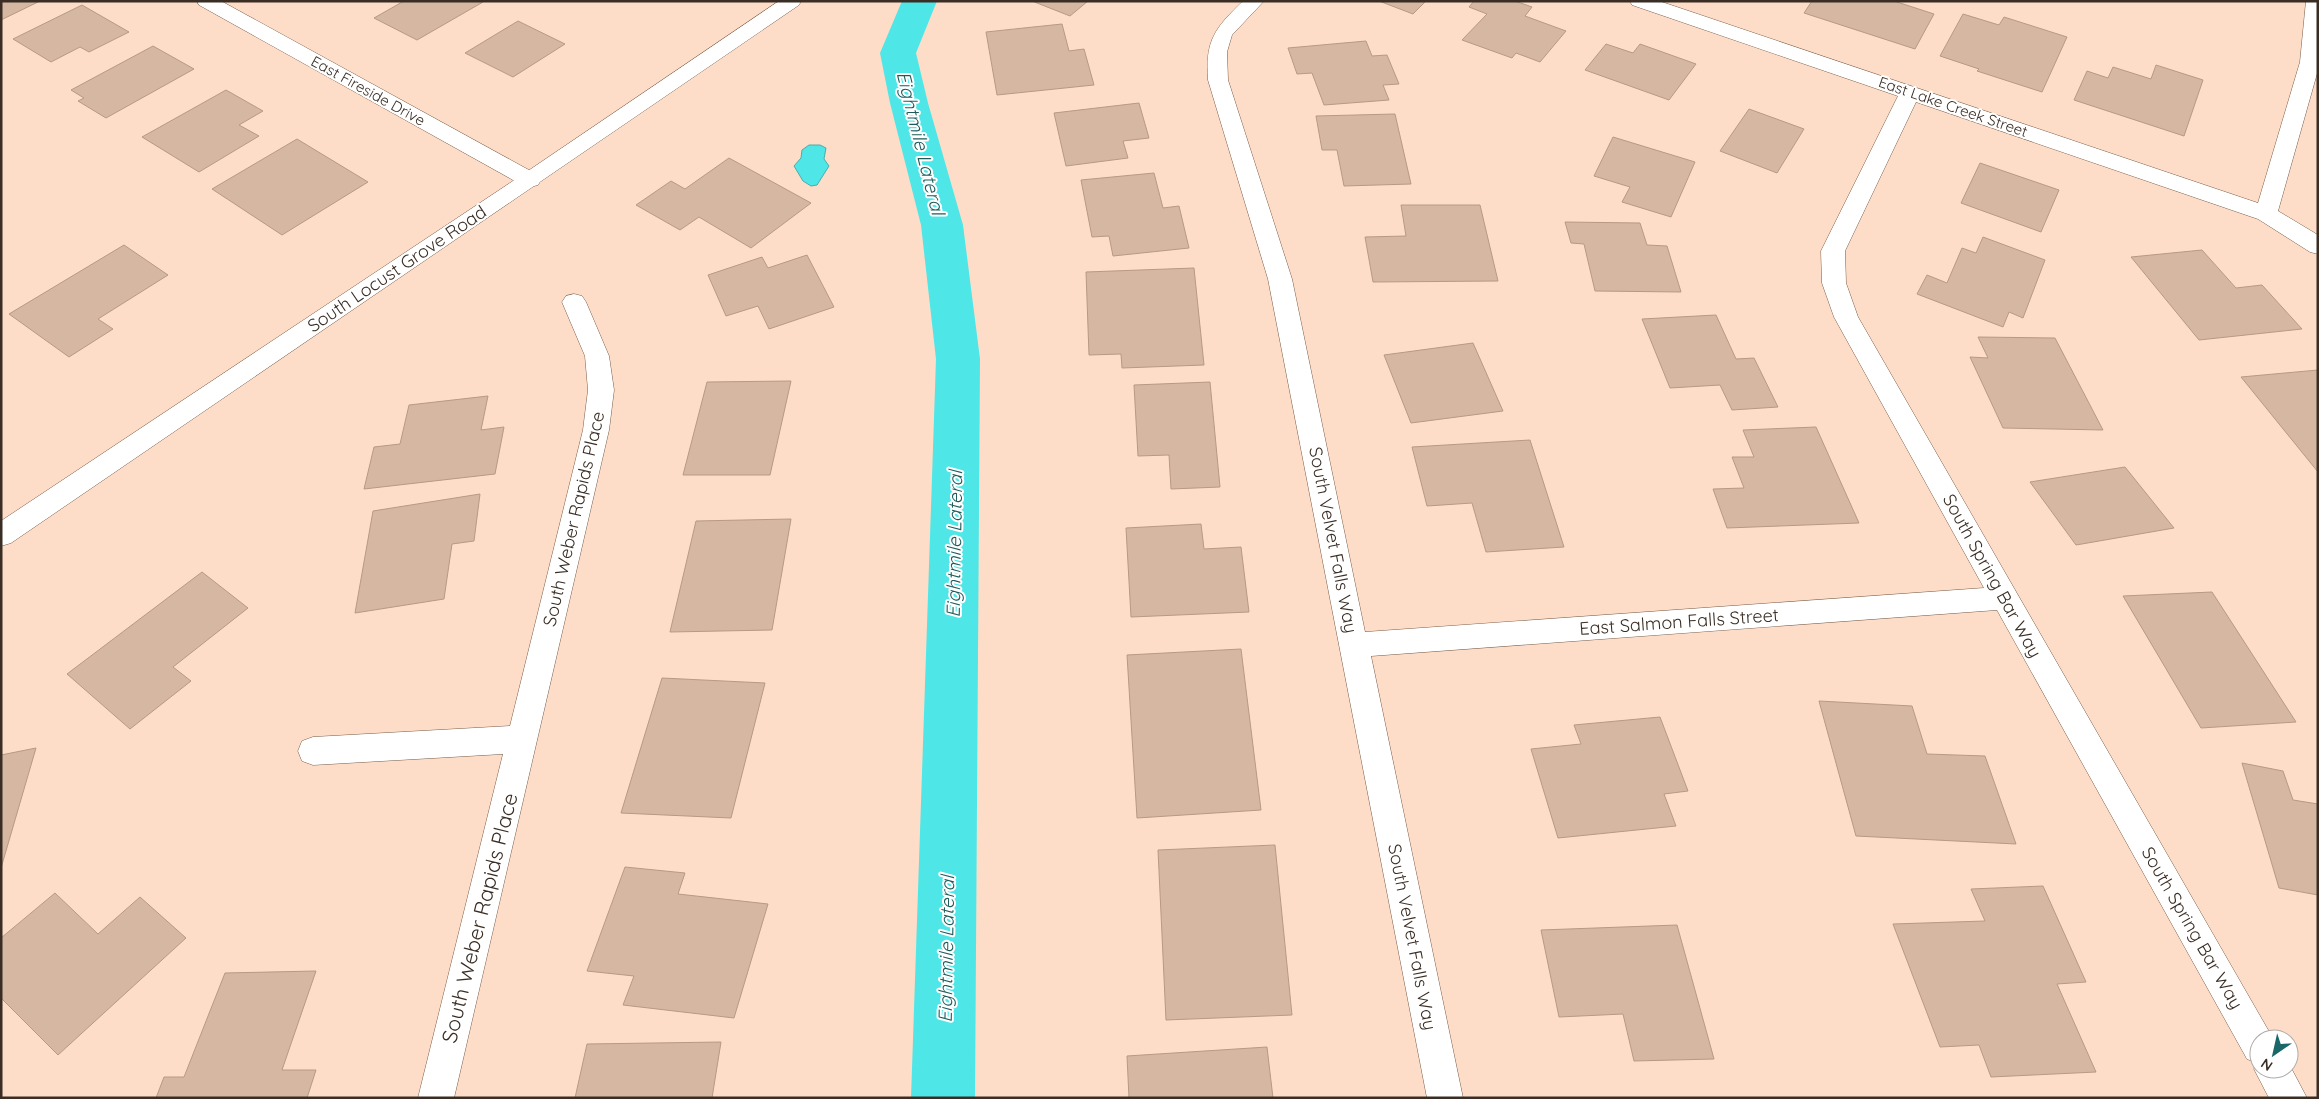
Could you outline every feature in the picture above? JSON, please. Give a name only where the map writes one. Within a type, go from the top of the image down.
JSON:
[{"type":"street","name":"East Fireside Drive","points":[[206,1],[530,180]]},
{"type":"street","name":"South Locust Grove Road","points":[[1,535],[530,180],[792,1]]},
{"type":"street","name":"South Velvet Falls Way","points":[[1255,1],[1223,31],[1215,55],[1218,80],[1280,279],[1444,1098]]},
{"type":"street","name":"East Lake Creek Street","points":[[1639,1],[2266,214],[2318,246]]},
{"type":"street","points":[[2266,214],[2310,62],[2316,1]]},
{"type":"street","name":"South Spring Bar Way","points":[[1910,92],[1833,252],[1834,283],[1846,317],[2249,1029]]},
{"type":"street","name":"South Weber Rapids Place","points":[[436,1098],[596,430],[601,390],[597,356],[574,302]]},
{"type":"street","name":"East Salmon Falls Street","points":[[1354,645],[2005,598]]},
{"type":"street","points":[[312,751],[523,739]]},
{"type":"street","points":[[2278,1079],[2289,1098]]},
{"type":"water","points":[[809,145],[820,145],[826,148],[824,159],[829,166],[817,185],[811,186],[803,181],[794,166],[801,158],[802,150]]},
{"type":"building","points":[[1,1],[40,1],[1,20]]},
{"type":"building","points":[[404,1],[483,2],[417,40],[374,18]]},
{"type":"building","points":[[1032,1],[1088,1],[1070,16]]},
{"type":"building","points":[[1379,1],[1426,1],[1413,14]]},
{"type":"building","points":[[1474,1],[1515,1],[1532,7],[1525,16],[1566,31],[1540,62],[1516,53],[1512,58],[1462,40],[1487,14],[1469,7]]},
{"type":"building","points":[[1812,1],[1894,1],[1934,14],[1915,49],[1804,13]]},
{"type":"building","points":[[82,5],[129,32],[89,52],[80,47],[51,62],[13,39]]},
{"type":"building","points":[[1963,14],[1999,25],[2004,17],[2067,37],[2042,92],[1977,71],[1979,69],[1940,56]]},
{"type":"building","points":[[518,21],[565,44],[513,77],[465,53]]},
{"type":"building","points":[[1062,24],[1069,51],[1084,49],[1094,85],[997,95],[986,32]]},
{"type":"building","points":[[1366,41],[1372,56],[1387,55],[1399,84],[1383,85],[1389,100],[1324,105],[1312,73],[1297,74],[1288,48]]},
{"type":"building","points":[[1606,44],[1633,53],[1640,44],[1696,64],[1669,100],[1585,70]]},
{"type":"building","points":[[153,46],[194,69],[106,118],[78,101],[84,98],[71,90]]},
{"type":"building","points":[[2156,65],[2203,80],[2184,136],[2074,100],[2087,71],[2108,78],[2113,67],[2151,79]]},
{"type":"building","points":[[226,90],[263,111],[239,125],[259,136],[199,172],[142,137]]},
{"type":"building","points":[[1139,103],[1149,138],[1123,141],[1128,158],[1066,166],[1054,113]]},
{"type":"building","points":[[1749,109],[1804,129],[1777,173],[1720,151]]},
{"type":"building","points":[[1395,114],[1411,184],[1344,186],[1337,150],[1322,150],[1316,116]]},
{"type":"building","points":[[1613,137],[1695,162],[1671,217],[1622,202],[1630,187],[1594,176]]},
{"type":"building","points":[[297,139],[368,182],[282,235],[212,189]]},
{"type":"building","points":[[729,158],[811,203],[751,248],[699,217],[680,230],[636,205],[671,181],[685,189]]},
{"type":"building","points":[[1980,163],[2059,190],[2041,232],[1961,203]]},
{"type":"building","points":[[1154,173],[1163,208],[1179,206],[1189,248],[1113,256],[1109,236],[1092,237],[1081,180]]},
{"type":"building","points":[[1401,205],[1480,205],[1498,281],[1373,282],[1365,237],[1406,236]]},
{"type":"building","points":[[1565,222],[1640,223],[1647,245],[1667,246],[1681,292],[1595,291],[1584,244],[1571,243]]},
{"type":"building","points":[[1983,237],[2045,260],[2023,318],[2009,312],[2003,327],[1917,294],[1927,275],[1947,283],[1962,248],[1976,253]]},
{"type":"building","points":[[124,245],[168,275],[98,319],[113,329],[69,357],[9,314]]},
{"type":"building","points":[[2202,250],[2236,288],[2262,285],[2302,329],[2199,340],[2131,257]]},
{"type":"building","points":[[807,255],[834,307],[769,329],[758,306],[726,316],[708,275],[762,257],[768,268]]},
{"type":"building","points":[[1194,268],[1204,365],[1122,368],[1121,354],[1089,355],[1086,272]]},
{"type":"building","points":[[1716,315],[1736,359],[1754,358],[1778,407],[1732,410],[1720,385],[1670,388],[1642,319]]},
{"type":"building","points":[[1978,337],[2055,338],[2103,430],[2003,428],[1970,357],[1988,358]]},
{"type":"building","points":[[1473,343],[1503,411],[1411,423],[1384,355]]},
{"type":"building","points":[[2318,370],[2318,472],[2241,377]]},
{"type":"building","points":[[791,381],[770,475],[683,475],[707,382]]},
{"type":"building","points":[[1210,382],[1220,487],[1171,489],[1169,455],[1138,456],[1134,385]]},
{"type":"building","points":[[488,396],[481,430],[504,427],[495,474],[364,489],[374,447],[400,444],[409,405]]},
{"type":"building","points":[[1816,427],[1859,523],[1727,528],[1713,489],[1744,488],[1732,457],[1754,457],[1743,430]]},
{"type":"building","points":[[1530,440],[1564,547],[1486,552],[1472,503],[1427,506],[1412,447]]},
{"type":"building","points":[[2125,467],[2174,528],[2076,545],[2030,482]]},
{"type":"building","points":[[480,494],[474,541],[452,544],[444,599],[355,613],[373,511]]},
{"type":"building","points":[[791,519],[772,630],[670,632],[696,521]]},
{"type":"building","points":[[1201,524],[1204,549],[1241,547],[1249,612],[1131,617],[1126,528]]},
{"type":"building","points":[[202,572],[248,608],[173,667],[191,681],[130,729],[67,674]]},
{"type":"building","points":[[2212,592],[2296,722],[2201,728],[2123,596]]},
{"type":"building","points":[[1241,649],[1261,810],[1137,818],[1127,655]]},
{"type":"building","points":[[662,678],[765,683],[731,818],[621,813]]},
{"type":"building","points":[[1819,701],[1912,706],[1927,754],[1985,756],[2016,844],[1856,836]]},
{"type":"building","points":[[1660,717],[1688,791],[1664,794],[1676,826],[1558,838],[1531,749],[1581,744],[1574,725]]},
{"type":"building","points":[[36,748],[1,868],[1,755]]},
{"type":"building","points":[[2242,763],[2283,771],[2293,800],[2318,804],[2318,895],[2279,888]]},
{"type":"building","points":[[1275,845],[1292,1015],[1166,1020],[1158,850]]},
{"type":"building","points":[[625,867],[685,873],[678,894],[768,904],[734,1018],[623,1005],[634,976],[587,971]]},
{"type":"building","points":[[2043,886],[2086,982],[2057,984],[2096,1072],[1991,1077],[1979,1045],[1940,1047],[1893,924],[1985,921],[1971,889]]},
{"type":"building","points":[[55,893],[98,934],[140,897],[186,938],[58,1055],[1,998],[1,938]]},
{"type":"building","points":[[1677,925],[1714,1059],[1634,1061],[1623,1014],[1559,1017],[1541,930]]},
{"type":"building","points":[[316,971],[282,1070],[316,1070],[307,1098],[156,1098],[164,1077],[184,1077],[225,973]]},
{"type":"building","points":[[721,1042],[712,1098],[575,1098],[587,1044]]},
{"type":"building","points":[[1267,1047],[1273,1098],[1129,1098],[1127,1056]]},
{"type":"waterway","name":"Eightmile Lateral","points":[[920,1],[898,53],[909,103],[942,225],[958,359],[943,1098]]}]
